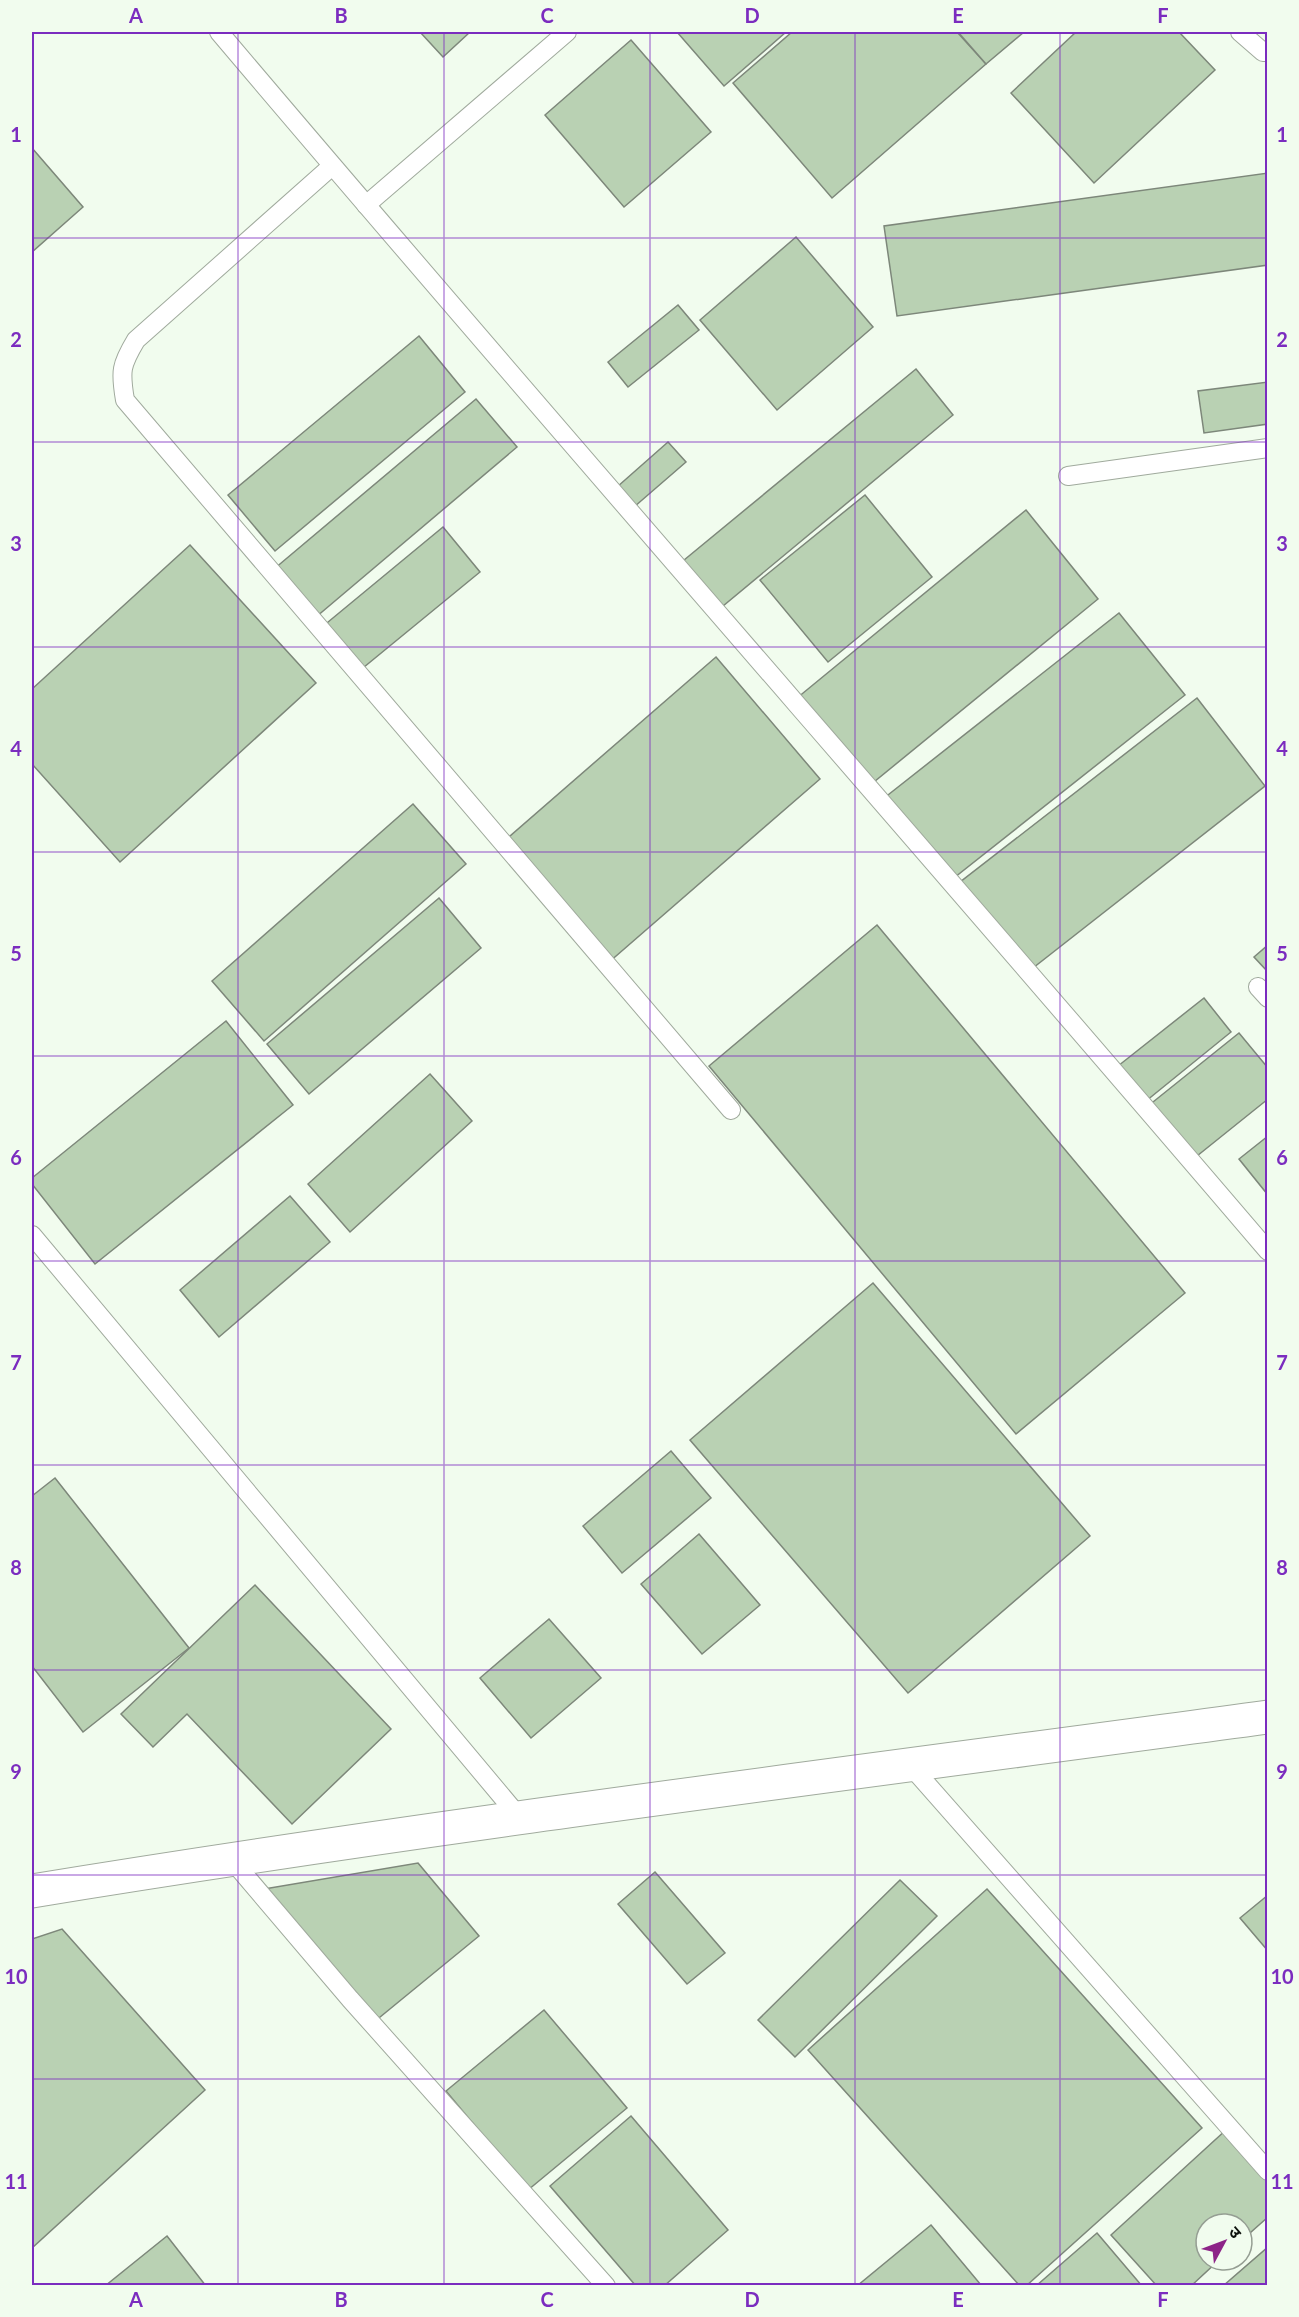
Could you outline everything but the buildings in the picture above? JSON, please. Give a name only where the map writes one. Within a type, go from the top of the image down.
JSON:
[{"type":"street","points":[[32,1891],[231,1858],[641,1800],[1268,1717]]},
{"type":"lane","points":[[219,32],[673,563],[1021,962],[1268,1251]]},
{"type":"lane","points":[[366,205],[567,32]]},
{"type":"lane","points":[[1240,32],[1263,52],[1268,52]]},
{"type":"lane","points":[[332,166],[136,340],[125,358],[121,377],[125,400],[731,1110]]},
{"type":"lane","points":[[1068,477],[1268,448]]},
{"type":"lane","points":[[32,1235],[520,1818]]},
{"type":"lane","points":[[909,1764],[1268,2171]]},
{"type":"lane","points":[[231,1858],[350,1999],[606,2286]]}]
